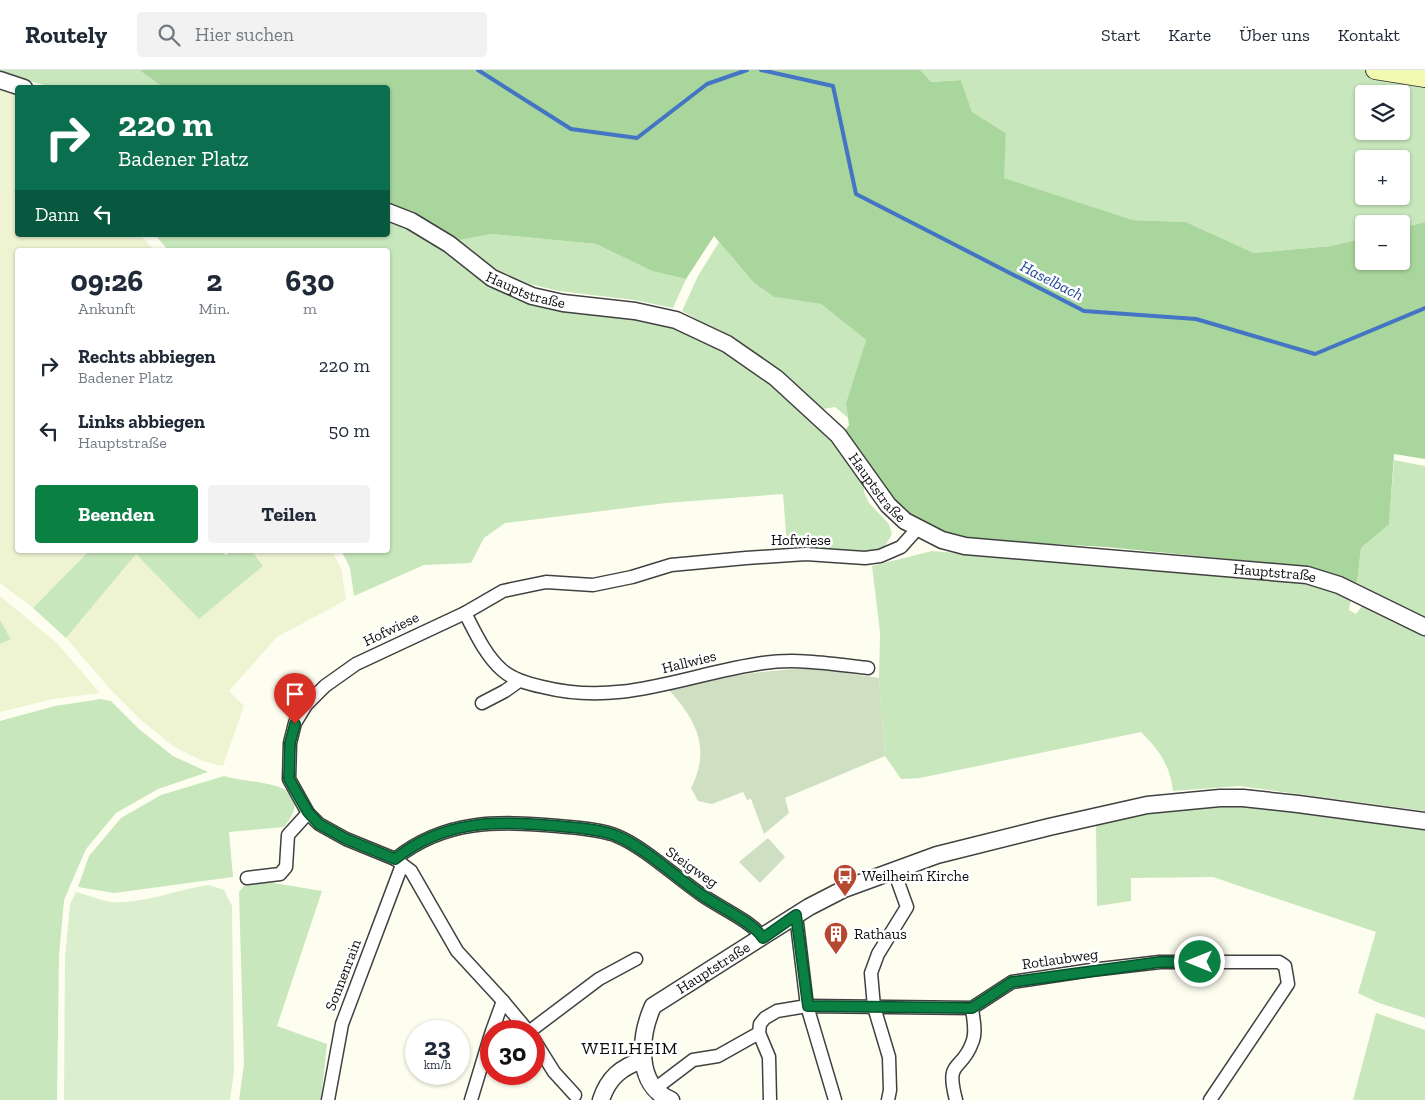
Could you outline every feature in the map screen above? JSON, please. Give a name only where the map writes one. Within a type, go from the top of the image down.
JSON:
[{"type":"main road","points":[[1375,70],[1425,78]]},
{"type":"street","points":[[0,80],[15,85]]},
{"type":"street","name":"Hauptstraße","points":[[390,213],[411,220],[449,244],[492,278],[532,296],[562,303],[635,311],[676,320],[726,344],[776,378],[838,435],[888,505],[917,528],[942,540],[965,546],[1307,576],[1339,585],[1425,627]]},
{"type":"street","name":"Hofwiese","points":[[519,1020],[457,952],[411,871],[398,862],[346,839],[319,824],[308,812],[289,779],[290,743],[295,724],[306,705],[325,686],[356,664],[465,613],[503,591],[546,582],[593,585],[632,577],[670,565],[806,554],[865,558],[880,556],[901,547],[917,528]]},
{"type":"street","name":"Hallwies","points":[[465,613],[484,649],[502,670],[519,680],[570,694],[611,694],[651,689],[704,674],[764,663],[815,662],[868,668]]},
{"type":"street","points":[[482,704],[505,691],[519,680]]},
{"type":"street","name":"Hauptstraße","points":[[671,1100],[656,1088],[647,1074],[642,1060],[645,1024],[653,1006],[763,938],[796,915],[844,889],[937,855],[1147,805],[1201,799],[1243,798],[1425,821]]},
{"type":"street","points":[[247,878],[280,874],[286,867],[288,835],[308,812]]},
{"type":"street","name":"Steigweg","points":[[398,862],[406,850],[453,829],[488,822],[576,828],[617,836],[715,903],[757,929],[763,938]]},
{"type":"street","name":"Sonnenrain","points":[[328,1100],[342,1024],[398,862]]},
{"type":"street","points":[[888,1100],[890,1090],[889,1057],[874,1007],[871,973],[878,954],[907,907],[894,871]]},
{"type":"street","points":[[796,915],[808,1006],[834,1100]]},
{"type":"street","name":"Hofwiese","points":[[544,1020],[598,979],[636,959]]},
{"type":"street","name":"Rotlaubweg","points":[[972,1008],[1012,982],[1091,970],[1160,962],[1280,962],[1285,966],[1288,984],[1216,1099]]},
{"type":"street","points":[[496,1020],[503,1001]]},
{"type":"street","points":[[770,1100],[769,1057],[759,1033],[760,1024],[764,1018],[777,1011],[808,1006],[972,1008],[975,1034],[972,1043],[955,1067],[950,1079],[956,1100]]},
{"type":"street","points":[[656,1088],[693,1060],[718,1056],[759,1033]]},
{"type":"street","points":[[545,1058],[554,1072],[575,1095]]},
{"type":"street","points":[[601,1100],[612,1077],[630,1064],[642,1060]]},
{"type":"street","points":[[471,1100],[480,1071]]},
{"type":"green space","points":[[0,70],[139,70],[160,85],[45,85],[0,73]]},
{"type":"green space","points":[[139,70],[920,70],[931,82],[961,80],[972,112],[1006,133],[1004,178],[1133,220],[1186,222],[1254,253],[1331,246],[1355,240],[1355,270],[1410,270],[1410,226],[1425,222],[1425,459],[1394,454],[1389,524],[1361,548],[1357,583],[1309,567],[1106,547],[965,539],[941,532],[922,523],[892,500],[869,469],[845,431],[849,425],[846,403],[866,340],[821,304],[774,297],[754,283],[714,236],[686,279],[652,271],[596,244],[491,234],[455,241],[419,216],[390,206],[390,85],[160,85]]},
{"type":"green space","points":[[920,70],[1425,70],[1425,222],[1410,226],[1410,215],[1355,215],[1355,240],[1331,246],[1254,253],[1186,222],[1133,220],[1003,178],[1006,133],[972,112],[961,80],[930,82]]},
{"type":"green space","points":[[0,89],[15,94],[15,237],[142,237],[152,248],[15,248],[15,553],[87,553],[33,608],[0,583]]},
{"type":"green space","points":[[390,219],[406,224],[457,258],[488,285],[523,301],[629,316],[673,326],[726,349],[778,384],[834,441],[864,477],[864,492],[869,503],[889,524],[892,534],[884,548],[868,552],[787,547],[783,494],[666,503],[505,523],[484,538],[471,563],[424,565],[354,596],[350,568],[342,553],[390,553],[390,248],[166,248],[157,237],[390,237]]},
{"type":"green space","points":[[491,234],[596,244],[652,271],[686,279],[673,308],[634,300],[559,291],[530,284],[499,271],[455,241]]},
{"type":"green space","points":[[719,242],[754,283],[774,297],[821,304],[866,340],[846,403],[848,418],[835,407],[823,409],[756,356],[682,311],[698,276]]},
{"type":"green space","points":[[1394,460],[1425,466],[1425,620],[1357,583],[1361,548],[1389,523]]},
{"type":"green space","points":[[932,551],[1311,581],[1351,597],[1349,610],[1356,614],[1365,602],[1425,634],[1425,811],[1239,786],[1173,791],[1172,782],[1163,759],[1141,732],[920,778],[901,779],[885,756],[879,678],[880,632],[872,566]]},
{"type":"green space","points":[[87,553],[224,553],[226,555],[228,553],[253,553],[263,566],[199,619],[136,554],[66,638],[33,608]]},
{"type":"green space","points":[[253,553],[333,553],[342,571],[346,600],[277,637],[229,691],[244,706],[223,766],[203,761],[174,747],[141,720],[110,689],[66,638],[136,554],[199,619],[263,566]]},
{"type":"green space","points":[[0,596],[57,643],[100,693],[53,699],[0,712],[0,644],[11,638],[0,620]]},
{"type":"green space","points":[[0,620],[11,639],[0,644]]},
{"type":"green space","points":[[814,668],[879,678],[885,756],[785,798],[789,813],[764,834],[751,799],[747,800],[743,792],[712,804],[698,801],[691,788],[700,761],[698,736],[694,724],[669,690],[741,675],[777,670]]},
{"type":"green space","points":[[101,699],[111,701],[140,730],[173,756],[208,772],[158,789],[116,813],[86,849],[64,900],[59,956],[57,1100],[0,1100],[0,721],[55,706]]},
{"type":"green space","points":[[224,776],[278,787],[289,792],[294,800],[293,811],[284,827],[229,832],[233,877],[114,893],[78,887],[89,856],[121,818],[161,795]]},
{"type":"green space","points":[[1222,803],[1425,826],[1425,1018],[1379,1003],[1358,993],[1376,932],[1213,877],[1131,878],[1131,901],[1097,906],[1096,822]]},
{"type":"green space","points":[[768,838],[785,857],[760,883],[739,862]]},
{"type":"green space","points":[[250,879],[322,891],[277,1026],[327,1044],[321,1100],[239,1100],[244,1064],[239,892]]},
{"type":"green space","points":[[209,885],[224,890],[232,906],[234,1072],[230,1100],[64,1100],[65,958],[70,904],[76,892],[108,901],[125,902],[149,899]]},
{"type":"green space","points":[[1376,1013],[1425,1030],[1425,1100],[1353,1100]]},
{"type":"waterway","name":"Haselbach","points":[[478,70],[571,129],[637,138],[707,84],[747,70]]},
{"type":"waterway","name":"Haselbach","points":[[761,70],[833,86],[856,194],[1084,311],[1196,319],[1315,354],[1425,308]]},
{"type":"place","name":"Weilheim Kirche","points":[[845,897]]},
{"type":"place","name":"Rathaus","points":[[836,955]]},
{"type":"district","name":"WEILHEIM","points":[[630,1048]]},
{"type":"route","points":[[295,724],[290,743],[289,779],[308,812],[319,824],[346,839],[395,859],[406,850],[453,829],[488,822],[576,828],[617,836],[735,917],[757,929],[763,938],[796,915],[808,1006],[972,1008],[1012,982],[1160,962],[1200,962]]}]
